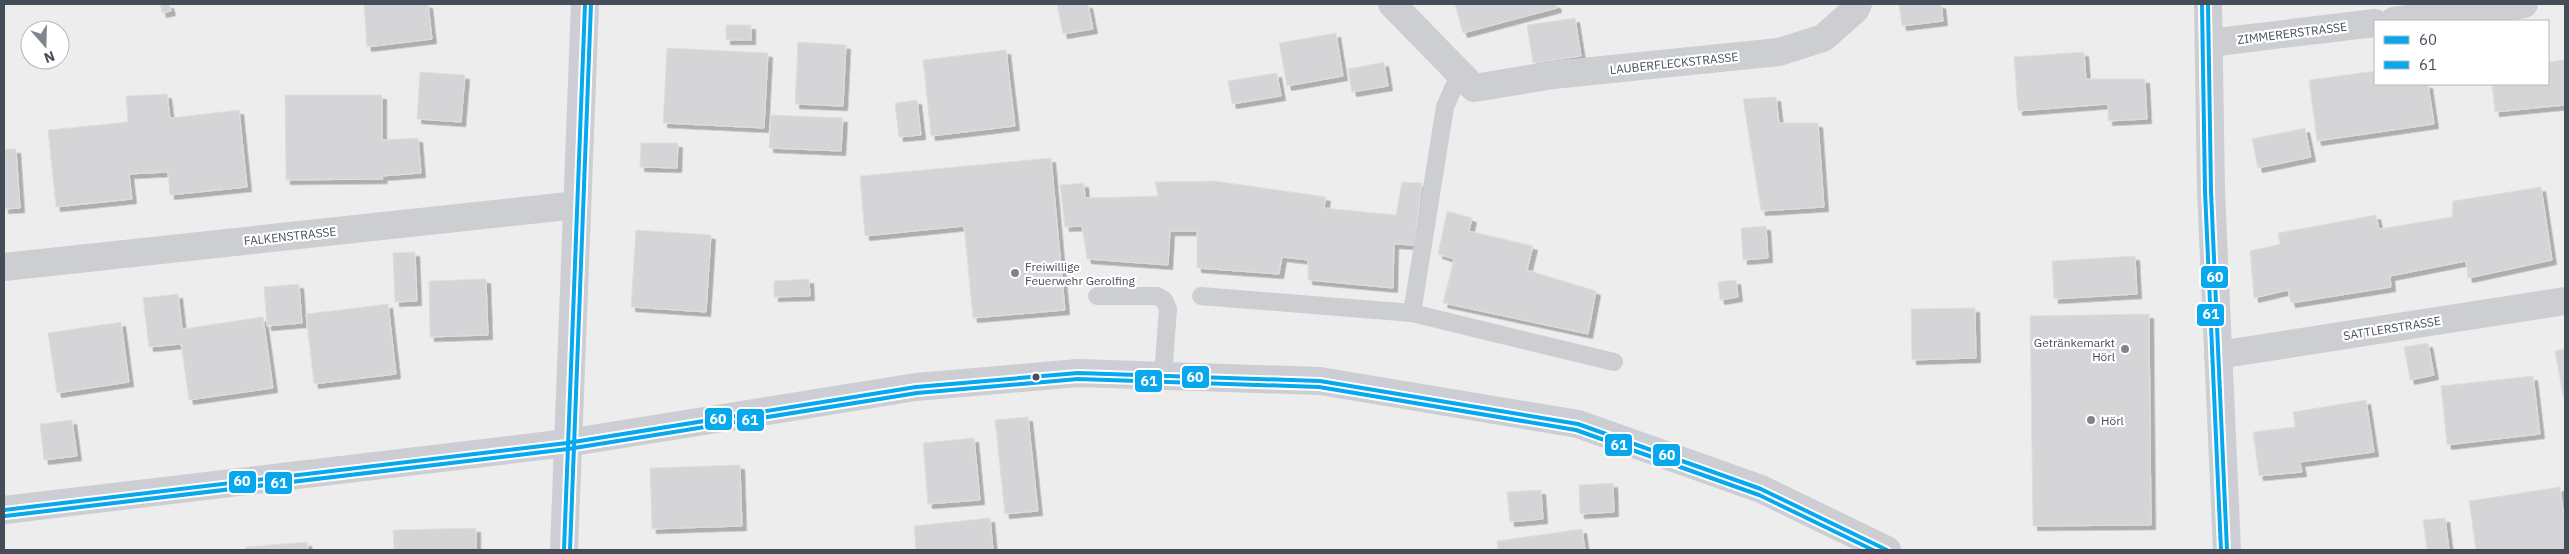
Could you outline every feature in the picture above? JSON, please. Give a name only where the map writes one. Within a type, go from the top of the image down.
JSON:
[{"type":"street","points":[[564,550],[585,4]]},
{"type":"street","points":[[1392,4],[1467,81]]},
{"type":"street","name":"LAUBERFLECKSTRASSE","points":[[1467,81],[1553,75],[1779,52],[1822,38],[1855,10],[1858,4]]},
{"type":"street","points":[[2208,4],[2211,191],[2227,550]]},
{"type":"street","points":[[2402,20],[2524,4]]},
{"type":"street","name":"ZIMMERERSTRASSE","points":[[2209,43],[2374,23]]},
{"type":"street","name":"FALKENSTRASSE","points":[[4,267],[577,205]]},
{"type":"street","name":"SATTLERSTRASSE","points":[[2218,355],[2565,301]]},
{"type":"street","points":[[4,510],[567,443],[916,386],[1078,373],[1320,381],[1578,424],[1761,489],[1887,550]]},
{"type":"lane","points":[[1412,313],[1445,107],[1467,81]]},
{"type":"lane","points":[[1097,296],[1157,296],[1164,300],[1168,309],[1163,376]]},
{"type":"lane","points":[[1201,296],[1412,313],[1614,362]]},
{"type":"building","points":[[160,4],[169,4],[171,11],[162,13]]},
{"type":"building","points":[[364,4],[428,4],[432,39],[367,47]]},
{"type":"building","points":[[1057,4],[1088,4],[1093,29],[1063,34]]},
{"type":"building","points":[[1455,4],[1556,4],[1557,8],[1463,33]]},
{"type":"building","points":[[1899,4],[1941,4],[1943,21],[1902,26]]},
{"type":"building","points":[[1575,18],[1581,56],[1533,63],[1527,25]]},
{"type":"building","points":[[726,25],[751,25],[751,40],[726,40]]},
{"type":"building","points":[[1336,33],[1343,76],[1287,86],[1279,43]]},
{"type":"building","points":[[798,42],[846,45],[843,106],[795,104]]},
{"type":"building","points":[[667,48],[768,53],[764,128],[663,123]]},
{"type":"building","points":[[1006,50],[1015,126],[931,136],[923,60]]},
{"type":"building","points":[[2084,52],[2086,79],[2145,79],[2147,119],[2108,121],[2108,104],[2018,111],[2014,57]]},
{"type":"building","points":[[2565,60],[2565,105],[2495,112],[2492,85],[2549,85],[2549,62]]},
{"type":"building","points":[[1384,62],[1388,86],[1352,92],[1348,69]]},
{"type":"building","points":[[2374,71],[2374,85],[2428,85],[2434,124],[2317,141],[2309,80]]},
{"type":"building","points":[[420,72],[465,75],[461,122],[417,119]]},
{"type":"building","points":[[1277,73],[1281,96],[1232,104],[1228,81]]},
{"type":"building","points":[[167,94],[170,118],[239,110],[247,187],[170,195],[168,172],[129,174],[132,199],[56,207],[48,130],[128,122],[126,96]]},
{"type":"building","points":[[285,95],[382,95],[382,140],[418,138],[421,173],[382,176],[383,179],[286,180]]},
{"type":"building","points":[[1776,97],[1779,123],[1818,123],[1824,207],[1761,211],[1743,99]]},
{"type":"building","points":[[917,100],[921,135],[899,137],[895,103]]},
{"type":"building","points":[[771,115],[843,118],[841,151],[769,148]]},
{"type":"building","points":[[2305,128],[2311,157],[2258,168],[2252,139]]},
{"type":"building","points":[[641,143],[678,143],[677,168],[640,167]]},
{"type":"building","points":[[4,149],[16,149],[20,208],[4,209]]},
{"type":"building","name":"Freiwillige Feuerwehr Gerolfing","points":[[1051,158],[1065,310],[973,318],[964,226],[865,236],[860,176]]},
{"type":"building","points":[[1215,181],[1326,197],[1324,208],[1396,215],[1402,182],[1422,183],[1414,245],[1394,244],[1393,288],[1308,280],[1308,260],[1282,257],[1279,274],[1197,268],[1197,231],[1170,231],[1168,265],[1087,259],[1082,226],[1065,227],[1060,185],[1084,183],[1085,198],[1158,196],[1155,182]]},
{"type":"building","points":[[2541,187],[2552,260],[2468,278],[2466,261],[2390,276],[2391,287],[2291,303],[2288,290],[2254,298],[2250,251],[2280,244],[2278,233],[2376,215],[2379,229],[2452,217],[2453,201]]},
{"type":"building","points":[[1447,211],[1472,218],[1469,231],[1533,246],[1527,270],[1596,291],[1588,334],[1443,303],[1454,259],[1438,254]]},
{"type":"building","points":[[1766,226],[1768,258],[1743,260],[1741,228]]},
{"type":"building","points":[[636,230],[711,235],[706,312],[631,307]]},
{"type":"building","points":[[415,252],[417,301],[395,302],[393,253]]},
{"type":"building","points":[[2135,256],[2137,294],[2054,299],[2052,261]]},
{"type":"building","points":[[486,279],[488,335],[430,337],[429,281]]},
{"type":"building","points":[[809,279],[810,296],[774,297],[774,281]]},
{"type":"building","points":[[1736,280],[1738,297],[1720,300],[1718,282]]},
{"type":"building","points":[[299,284],[302,323],[267,326],[264,287]]},
{"type":"building","points":[[178,294],[182,329],[263,317],[273,388],[189,400],[181,344],[149,347],[143,298]]},
{"type":"building","points":[[388,304],[396,374],[314,384],[306,314]]},
{"type":"building","points":[[1975,308],[1976,358],[1912,360],[1911,309]]},
{"type":"building","name":"Hörl","points":[[2149,314],[2151,525],[2033,526],[2030,316]]},
{"type":"building","points":[[121,322],[129,382],[57,393],[48,333]]},
{"type":"building","points":[[2428,343],[2434,375],[2410,380],[2404,347]]},
{"type":"building","points":[[2565,349],[2565,395],[2563,396],[2555,351]]},
{"type":"building","points":[[2533,376],[2540,434],[2447,445],[2441,386]]},
{"type":"building","points":[[2366,400],[2374,452],[2300,462],[2302,472],[2259,476],[2253,432],[2295,427],[2293,412]]},
{"type":"building","points":[[1028,417],[1038,511],[1005,514],[995,420]]},
{"type":"building","points":[[72,420],[77,456],[44,460],[40,424]]},
{"type":"building","points":[[974,438],[980,500],[928,504],[923,443]]},
{"type":"building","points":[[740,465],[742,526],[652,529],[650,468]]},
{"type":"building","points":[[1613,483],[1614,512],[1580,514],[1579,485]]},
{"type":"building","points":[[2560,487],[2565,525],[2565,550],[2476,550],[2469,501]]},
{"type":"building","points":[[1541,490],[1543,519],[1510,522],[1507,492]]},
{"type":"building","points":[[990,518],[993,550],[916,550],[914,526]]},
{"type":"building","points":[[2445,518],[2449,550],[2427,550],[2423,520]]},
{"type":"building","points":[[476,528],[476,550],[394,550],[393,530]]},
{"type":"building","points":[[1582,529],[1585,550],[1498,550],[1497,541]]},
{"type":"building","points":[[307,542],[308,550],[246,550],[246,547]]},
{"type":"transit line","name":"60","points":[[564,550],[585,4]]},
{"type":"transit line","name":"61","points":[[570,550],[591,4]]},
{"type":"transit line","name":"61","points":[[2202,4],[2205,191],[2221,550]]},
{"type":"transit line","name":"60","points":[[2208,4],[2211,191],[2227,550]]},
{"type":"transit line","name":"60","points":[[4,510],[567,443],[916,387],[1078,373],[1320,381],[1578,424],[1761,489],[1887,550]]},
{"type":"transit line","name":"61","points":[[5,516],[568,449],[917,393],[1078,379],[1319,387],[1576,430],[1759,495],[1873,550]]},
{"type":"place","name":"Freiwillige Feuerwehr Gerolfing","points":[[1015,273]]},
{"type":"place","name":"Getränkemarkt Hörl","points":[[2125,349]]},
{"type":"place","name":"Hörl","points":[[2091,420]]}]
